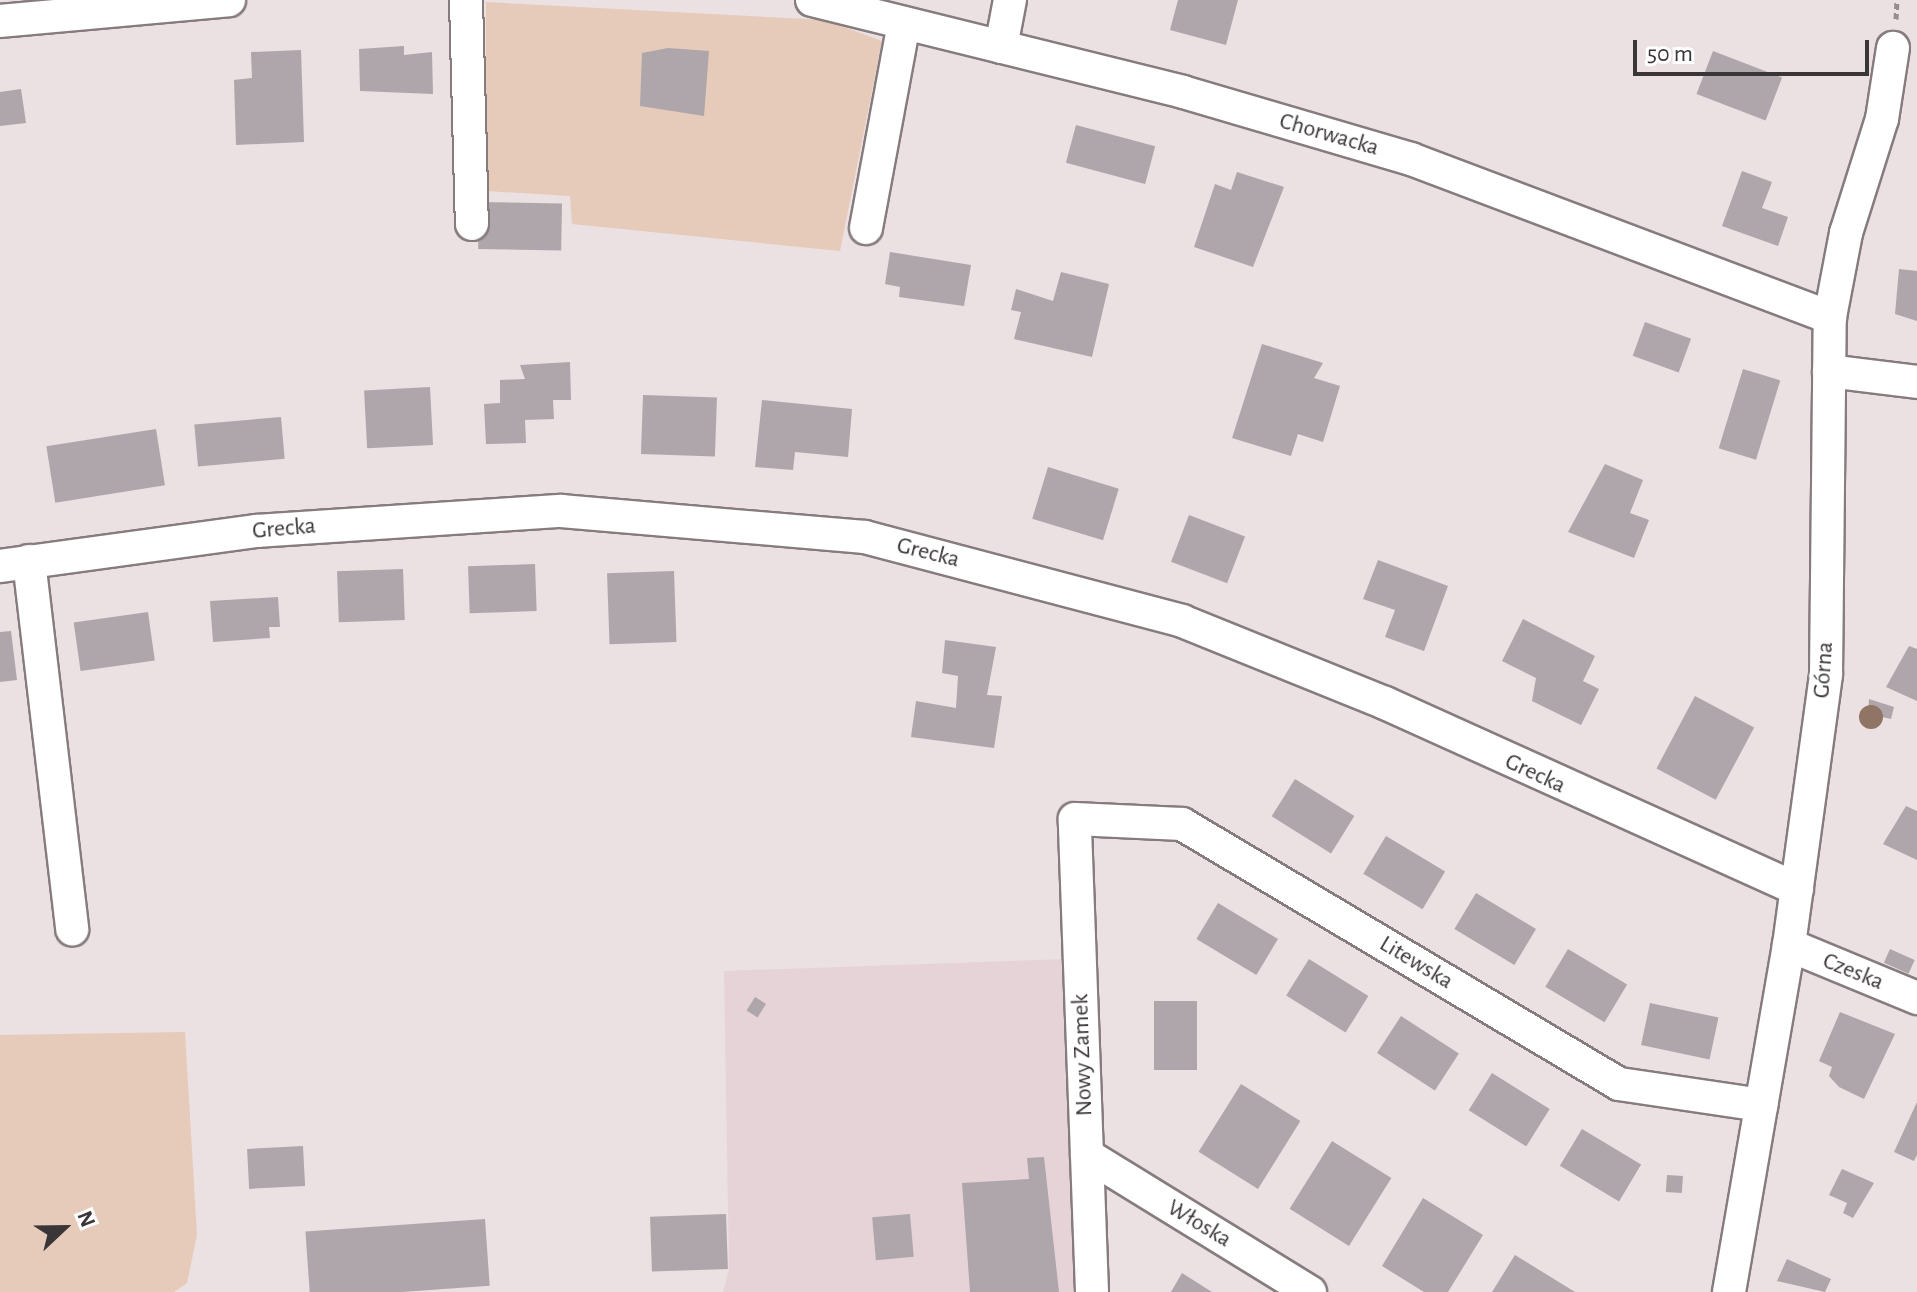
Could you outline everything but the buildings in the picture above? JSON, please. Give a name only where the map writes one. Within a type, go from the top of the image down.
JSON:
[{"type":"street","points":[[0,21],[229,0]]},
{"type":"street","points":[[466,0],[472,224]]},
{"type":"street","name":"Chorwacka","points":[[812,0],[889,13],[1001,47],[1411,159],[1830,317]]},
{"type":"street","points":[[1001,47],[1010,0]]},
{"type":"street","points":[[866,228],[889,13]]},
{"type":"street","name":"Górna","points":[[1729,1292],[1789,945],[1826,675],[1830,317],[1846,233],[1882,119],[1893,48]]},
{"type":"street","points":[[1829,371],[1917,382]]},
{"type":"street","name":"Grecka","points":[[14,564],[256,531],[561,511],[865,537],[1182,621],[1385,703],[1797,889]]},
{"type":"street","points":[[14,564],[72,929]]},
{"type":"street","name":"Litewska","points":[[1075,819],[1182,824],[1619,1084],[1761,1105]]},
{"type":"street","name":"Nowy Zamek","points":[[1075,819],[1092,1292]]},
{"type":"street","name":"Czeska","points":[[1789,945],[1917,998]]},
{"type":"street","name":"Włoska","points":[[1087,1155],[1310,1292]]},
{"type":"shaded area","points":[[486,2],[825,20],[882,41],[840,251],[572,224],[570,196],[486,191]]},
{"type":"shaded area","points":[[1067,959],[1081,1292],[723,1292],[729,1269],[724,971]]},
{"type":"shaded area","points":[[185,1032],[197,1235],[187,1283],[174,1292],[0,1292],[0,1035]]}]
